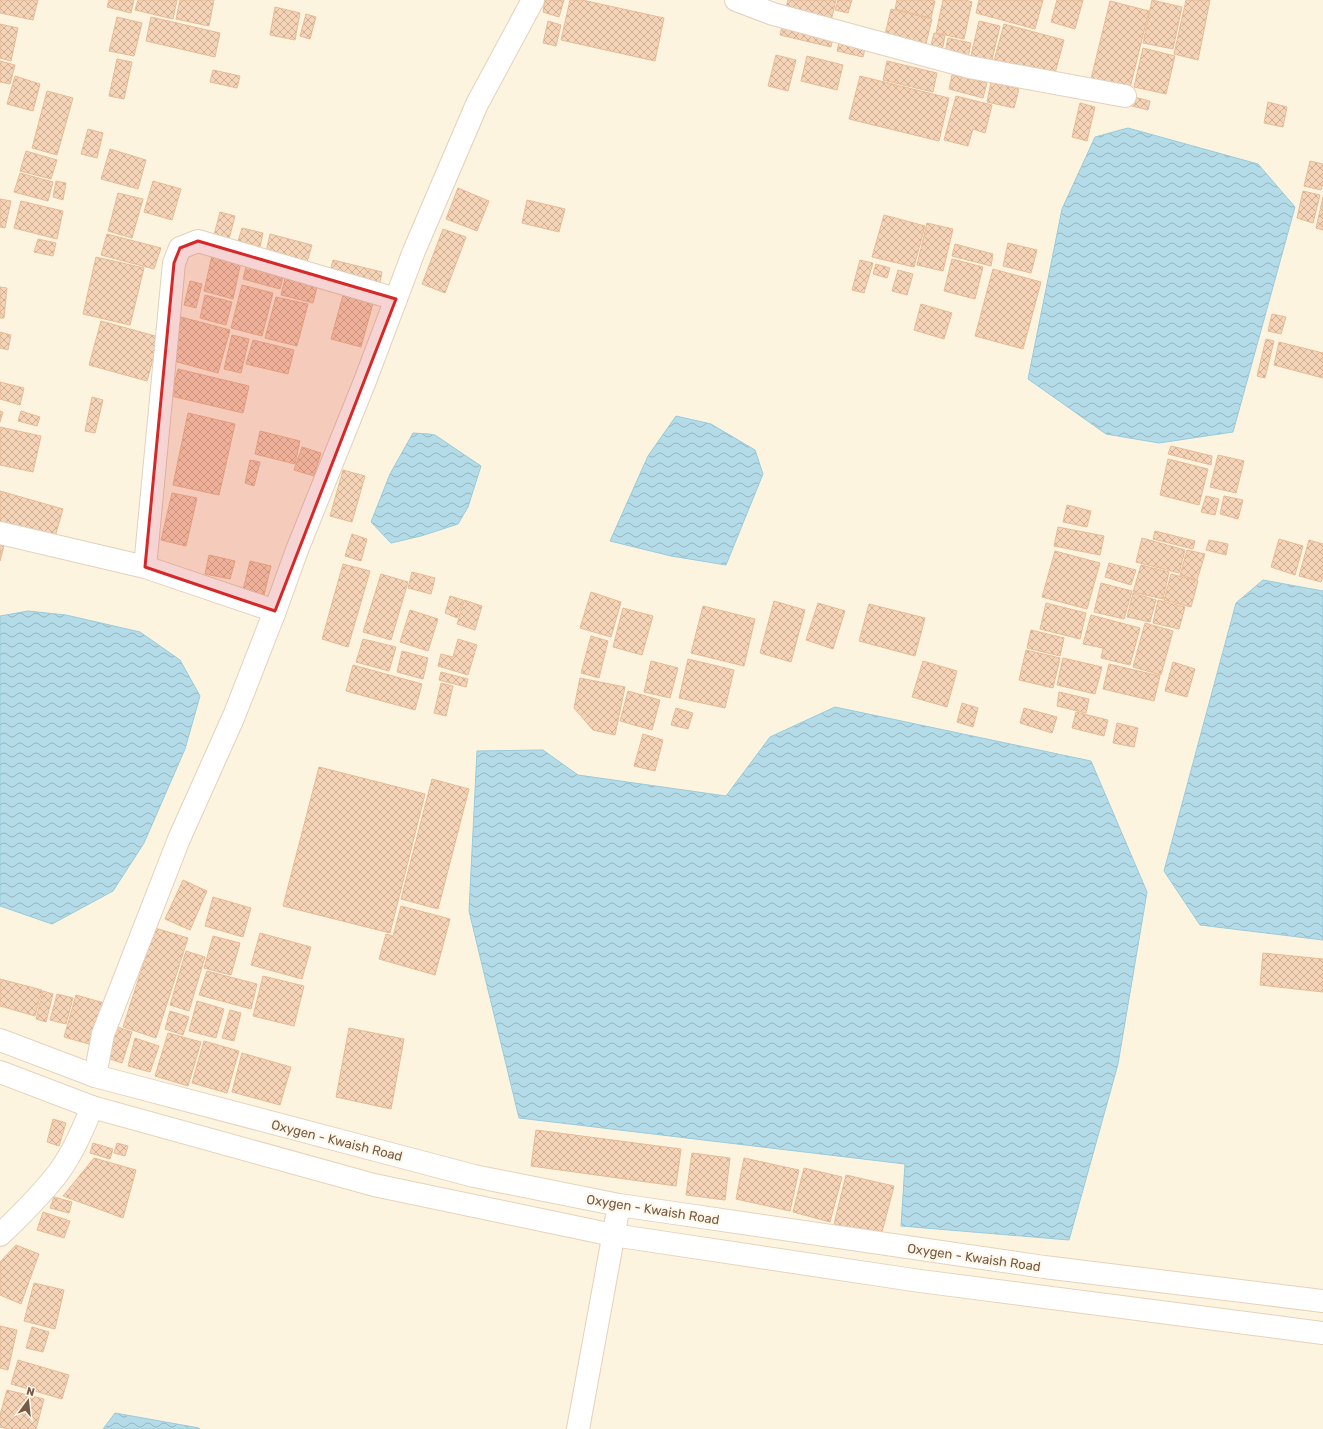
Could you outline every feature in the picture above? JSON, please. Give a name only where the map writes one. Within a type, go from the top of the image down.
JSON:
[{"type":"street","points":[[96,1076],[103,1034],[180,839],[234,716],[297,550],[365,382],[438,193],[477,104],[533,0]]},
{"type":"street","points":[[736,0],[772,14],[969,67],[1125,96]]},
{"type":"street","points":[[145,567],[174,263],[180,248],[198,242],[396,299]]},
{"type":"street","points":[[0,533],[145,567],[275,611]]},
{"type":"street","name":"Oxygen - Kwaish Road","points":[[0,1040],[96,1076],[474,1176],[619,1206],[1044,1267],[1323,1301]]},
{"type":"street","points":[[0,1072],[92,1107],[374,1185],[613,1235],[920,1281],[1323,1333]]},
{"type":"street","points":[[0,1235],[34,1202],[55,1177],[78,1138],[92,1107]]},
{"type":"street","points":[[578,1429],[619,1206]]},
{"type":"highlighted area","points":[[198,241],[396,299],[275,611],[145,567],[174,263],[180,248]]},
{"type":"water","points":[[1128,128],[1258,164],[1295,207],[1233,432],[1159,443],[1106,434],[1028,379],[1062,209],[1095,137]]},
{"type":"water","points":[[676,416],[711,424],[755,450],[763,474],[726,565],[671,556],[610,541],[648,456]]},
{"type":"water","points":[[413,433],[435,435],[481,466],[468,507],[458,524],[421,536],[391,543],[371,522],[390,474]]},
{"type":"water","points":[[1263,580],[1323,591],[1323,940],[1200,925],[1164,871],[1236,603]]},
{"type":"water","points":[[28,611],[66,615],[140,632],[180,660],[200,696],[185,749],[144,843],[113,891],[52,924],[0,906],[0,616]]},
{"type":"water","points":[[835,707],[1091,761],[1147,892],[1118,1064],[1069,1240],[901,1226],[905,1164],[519,1118],[469,911],[477,751],[543,750],[578,775],[726,796],[770,737]]},
{"type":"water","points":[[115,1413],[199,1428],[200,1429],[103,1429]]},
{"type":"building","points":[[0,0],[38,0],[33,20],[0,13]]},
{"type":"building","points":[[109,0],[134,0],[131,13],[107,7]]},
{"type":"building","points":[[138,0],[177,0],[173,19],[135,10]]},
{"type":"building","points":[[180,0],[214,0],[209,26],[176,19]]},
{"type":"building","points":[[545,0],[564,0],[559,17],[543,12]]},
{"type":"building","points":[[570,0],[582,0],[664,18],[655,61],[561,40]]},
{"type":"building","points":[[788,0],[836,0],[831,21],[785,11]]},
{"type":"building","points":[[838,0],[852,0],[848,13],[835,10]]},
{"type":"building","points":[[897,0],[935,1],[931,18],[895,9]]},
{"type":"building","points":[[943,0],[966,0],[972,2],[964,39],[936,33]]},
{"type":"building","points":[[979,0],[1043,0],[1035,29],[976,13]]},
{"type":"building","points":[[1057,0],[1083,0],[1075,29],[1051,22]]},
{"type":"building","points":[[1152,0],[1182,7],[1173,49],[1143,43]]},
{"type":"building","points":[[1186,0],[1210,0],[1198,60],[1174,54]]},
{"type":"building","points":[[1110,1],[1149,11],[1129,92],[1090,83]]},
{"type":"building","points":[[275,7],[300,13],[295,40],[270,35]]},
{"type":"building","points":[[891,9],[932,19],[924,52],[883,43]]},
{"type":"building","points":[[306,14],[316,17],[310,39],[300,36]]},
{"type":"building","points":[[117,17],[142,23],[134,56],[109,51]]},
{"type":"building","points":[[151,17],[220,33],[215,57],[146,41]]},
{"type":"building","points":[[548,21],[561,25],[556,46],[543,43]]},
{"type":"building","points":[[979,21],[1000,26],[991,64],[970,60]]},
{"type":"building","points":[[783,22],[834,34],[831,47],[780,35]]},
{"type":"building","points":[[0,24],[18,28],[11,61],[0,58]]},
{"type":"building","points":[[1004,24],[1064,40],[1054,77],[994,61]]},
{"type":"building","points":[[934,33],[945,36],[941,56],[929,53]]},
{"type":"building","points":[[841,35],[867,41],[863,57],[837,51]]},
{"type":"building","points":[[948,38],[971,43],[967,62],[944,57]]},
{"type":"building","points":[[1143,48],[1175,56],[1166,94],[1134,87]]},
{"type":"building","points":[[776,55],[796,60],[788,91],[768,86]]},
{"type":"building","points":[[807,56],[843,65],[837,90],[801,81]]},
{"type":"building","points":[[117,59],[132,62],[124,99],[109,96]]},
{"type":"building","points":[[0,61],[15,65],[10,84],[0,82]]},
{"type":"building","points":[[887,61],[937,73],[933,92],[883,80]]},
{"type":"building","points":[[213,70],[240,76],[237,88],[210,82]]},
{"type":"building","points":[[952,75],[987,83],[983,98],[949,89]]},
{"type":"building","points":[[15,76],[40,84],[33,111],[7,104]]},
{"type":"building","points":[[860,76],[949,98],[939,141],[849,119]]},
{"type":"building","points":[[991,82],[1019,89],[1014,108],[987,102]]},
{"type":"building","points":[[47,91],[73,98],[57,155],[32,148]]},
{"type":"building","points":[[956,96],[992,105],[985,133],[973,129],[968,146],[944,140]]},
{"type":"building","points":[[1130,96],[1150,101],[1148,110],[1128,105]]},
{"type":"building","points":[[1268,102],[1287,107],[1283,127],[1264,123]]},
{"type":"building","points":[[1080,103],[1095,107],[1087,141],[1072,137]]},
{"type":"building","points":[[88,129],[103,133],[97,158],[81,154]]},
{"type":"building","points":[[110,149],[146,160],[138,189],[101,179]]},
{"type":"building","points":[[26,151],[57,160],[51,179],[20,171]]},
{"type":"building","points":[[1310,161],[1323,164],[1323,183],[1321,190],[1304,186]]},
{"type":"building","points":[[20,173],[53,182],[48,201],[14,192]]},
{"type":"building","points":[[56,181],[66,183],[63,200],[53,197]]},
{"type":"building","points":[[153,181],[181,189],[172,220],[144,212]]},
{"type":"building","points":[[458,188],[489,201],[477,231],[446,219]]},
{"type":"building","points":[[1303,191],[1320,195],[1313,223],[1297,218]]},
{"type":"building","points":[[118,193],[143,199],[132,238],[108,231]]},
{"type":"building","points":[[1323,197],[1323,230],[1316,228]]},
{"type":"building","points":[[0,199],[11,201],[5,228],[0,227]]},
{"type":"building","points":[[527,200],[565,209],[559,232],[522,223]]},
{"type":"building","points":[[21,201],[63,211],[57,239],[14,228]]},
{"type":"building","points":[[220,212],[235,216],[229,239],[214,235]]},
{"type":"building","points":[[884,215],[925,226],[914,267],[872,257]]},
{"type":"building","points":[[927,223],[953,229],[943,271],[917,265]]},
{"type":"building","points":[[242,228],[263,233],[260,247],[238,241]]},
{"type":"building","points":[[443,229],[466,237],[445,293],[422,284]]},
{"type":"building","points":[[107,234],[161,248],[154,269],[101,255]]},
{"type":"building","points":[[270,234],[312,245],[306,266],[265,256]]},
{"type":"building","points":[[38,239],[56,243],[53,256],[34,252]]},
{"type":"building","points":[[1008,243],[1037,250],[1031,273],[1003,266]]},
{"type":"building","points":[[955,244],[993,254],[991,266],[952,256]]},
{"type":"building","points":[[213,251],[242,257],[233,299],[204,291]]},
{"type":"building","points":[[96,257],[144,268],[130,325],[83,314]]},
{"type":"building","points":[[248,259],[285,269],[280,289],[243,279]]},
{"type":"building","points":[[952,259],[983,267],[975,299],[944,291]]},
{"type":"building","points":[[333,260],[382,272],[379,287],[329,275]]},
{"type":"building","points":[[860,260],[873,263],[864,293],[852,290]]},
{"type":"building","points":[[876,264],[890,268],[887,278],[873,274]]},
{"type":"building","points":[[993,269],[1041,282],[1023,349],[975,336]]},
{"type":"building","points":[[287,270],[319,279],[313,303],[281,295]]},
{"type":"building","points":[[898,270],[913,274],[907,295],[892,291]]},
{"type":"building","points":[[190,281],[202,284],[196,308],[184,305]]},
{"type":"building","points":[[242,285],[273,293],[262,336],[231,328]]},
{"type":"building","points":[[0,287],[7,288],[4,318],[0,318]]},
{"type":"building","points":[[345,288],[375,296],[361,347],[331,339]]},
{"type":"building","points":[[205,295],[232,302],[226,325],[200,318]]},
{"type":"building","points":[[276,297],[308,304],[297,346],[265,338]]},
{"type":"building","points":[[921,304],[952,313],[944,339],[914,330]]},
{"type":"building","points":[[1272,314],[1286,317],[1281,334],[1268,331]]},
{"type":"building","points":[[181,317],[230,330],[218,373],[170,360]]},
{"type":"building","points":[[101,321],[159,337],[147,381],[89,365]]},
{"type":"building","points":[[0,332],[11,335],[8,350],[0,348]]},
{"type":"building","points":[[232,335],[249,339],[241,373],[224,369]]},
{"type":"building","points":[[1266,339],[1274,341],[1265,378],[1257,376]]},
{"type":"building","points":[[253,340],[294,350],[288,374],[246,364]]},
{"type":"building","points":[[1279,342],[1323,353],[1323,378],[1274,365]]},
{"type":"building","points":[[178,369],[249,386],[243,413],[171,396]]},
{"type":"building","points":[[0,382],[24,388],[20,405],[0,399]]},
{"type":"building","points":[[92,397],[103,400],[95,433],[85,431]]},
{"type":"building","points":[[0,411],[3,412],[0,422]]},
{"type":"building","points":[[21,411],[40,417],[37,426],[18,421]]},
{"type":"building","points":[[188,413],[235,424],[219,495],[173,485]]},
{"type":"building","points":[[0,427],[41,436],[33,472],[0,465]]},
{"type":"building","points":[[260,431],[300,441],[295,464],[255,454]]},
{"type":"building","points":[[1171,446],[1212,456],[1211,465],[1168,454]]},
{"type":"building","points":[[302,447],[321,453],[314,476],[294,470]]},
{"type":"building","points":[[1218,455],[1244,461],[1236,493],[1210,487]]},
{"type":"building","points":[[1168,459],[1208,469],[1199,505],[1160,495]]},
{"type":"building","points":[[250,460],[260,462],[254,486],[245,483]]},
{"type":"building","points":[[343,470],[365,476],[352,522],[330,516]]},
{"type":"building","points":[[0,491],[63,509],[55,537],[0,522]]},
{"type":"building","points":[[172,493],[197,498],[186,546],[161,540]]},
{"type":"building","points":[[1206,496],[1219,499],[1215,515],[1201,512]]},
{"type":"building","points":[[1224,496],[1243,500],[1238,519],[1220,514]]},
{"type":"building","points":[[1067,505],[1091,511],[1087,527],[1063,522]]},
{"type":"building","points":[[1058,527],[1104,536],[1100,555],[1054,546]]},
{"type":"building","points":[[1155,531],[1195,541],[1193,549],[1153,539]]},
{"type":"building","points":[[352,534],[367,539],[361,561],[345,556]]},
{"type":"building","points":[[1142,538],[1185,550],[1179,573],[1136,562]]},
{"type":"building","points":[[1279,539],[1303,546],[1295,575],[1271,567]]},
{"type":"building","points":[[0,540],[5,542],[0,561]]},
{"type":"building","points":[[1209,540],[1228,544],[1226,555],[1206,550]]},
{"type":"building","points":[[1309,540],[1323,544],[1323,577],[1321,582],[1299,576]]},
{"type":"building","points":[[1187,550],[1205,554],[1197,580],[1180,575]]},
{"type":"building","points":[[1055,551],[1100,563],[1087,609],[1042,597]]},
{"type":"building","points":[[209,555],[235,561],[230,579],[205,574]]},
{"type":"building","points":[[250,561],[271,566],[264,595],[243,590]]},
{"type":"building","points":[[1109,563],[1136,570],[1131,585],[1105,577]]},
{"type":"building","points":[[343,564],[370,571],[348,647],[322,639]]},
{"type":"building","points":[[1141,565],[1169,572],[1163,599],[1133,592]]},
{"type":"building","points":[[412,572],[435,578],[431,594],[408,588]]},
{"type":"building","points":[[381,574],[408,582],[391,640],[363,632]]},
{"type":"building","points":[[1171,574],[1198,581],[1191,607],[1164,600]]},
{"type":"building","points":[[1101,583],[1132,591],[1124,619],[1094,612]]},
{"type":"building","points":[[591,592],[621,602],[611,637],[580,628]]},
{"type":"building","points":[[1133,593],[1156,600],[1150,622],[1127,617]]},
{"type":"building","points":[[450,596],[463,600],[457,618],[445,613]]},
{"type":"building","points":[[464,600],[482,606],[475,630],[457,624]]},
{"type":"building","points":[[1158,600],[1185,607],[1179,629],[1153,623]]},
{"type":"building","points":[[774,601],[805,610],[791,662],[760,653]]},
{"type":"building","points":[[818,603],[845,611],[833,649],[806,640]]},
{"type":"building","points":[[1046,603],[1086,613],[1080,639],[1040,629]]},
{"type":"building","points":[[869,604],[925,618],[915,656],[859,641]]},
{"type":"building","points":[[703,606],[755,619],[744,666],[691,653]]},
{"type":"building","points":[[623,608],[653,616],[642,655],[613,647]]},
{"type":"building","points":[[410,610],[438,619],[428,651],[400,642]]},
{"type":"building","points":[[1091,615],[1140,628],[1130,665],[1101,658],[1103,648],[1083,644]]},
{"type":"building","points":[[1145,623],[1173,631],[1161,675],[1133,667]]},
{"type":"building","points":[[1031,630],[1064,638],[1060,656],[1027,648]]},
{"type":"building","points":[[591,636],[608,641],[599,678],[581,673]]},
{"type":"building","points":[[363,639],[396,647],[389,671],[356,662]]},
{"type":"building","points":[[458,639],[477,645],[468,675],[438,666],[441,654],[453,657]]},
{"type":"building","points":[[1026,650],[1060,658],[1053,688],[1019,680]]},
{"type":"building","points":[[402,651],[428,658],[423,679],[397,672]]},
{"type":"building","points":[[1063,658],[1102,667],[1095,694],[1057,685]]},
{"type":"building","points":[[688,659],[734,670],[725,708],[679,698]]},
{"type":"building","points":[[651,661],[678,668],[670,698],[644,692]]},
{"type":"building","points":[[923,661],[957,671],[947,707],[912,697]]},
{"type":"building","points":[[1173,662],[1195,669],[1187,697],[1165,691]]},
{"type":"building","points":[[1109,664],[1160,676],[1154,701],[1103,689]]},
{"type":"building","points":[[353,665],[422,684],[415,710],[346,691]]},
{"type":"building","points":[[441,672],[468,679],[466,687],[439,680]]},
{"type":"building","points":[[580,678],[625,687],[615,735],[593,730],[574,708]]},
{"type":"building","points":[[441,683],[453,686],[446,716],[434,713]]},
{"type":"building","points":[[628,691],[660,700],[652,730],[620,721]]},
{"type":"building","points":[[1059,692],[1089,699],[1086,713],[1057,706]]},
{"type":"building","points":[[962,703],[978,708],[973,727],[957,722]]},
{"type":"building","points":[[676,708],[693,713],[688,729],[671,725]]},
{"type":"building","points":[[1024,708],[1057,717],[1052,733],[1020,723]]},
{"type":"building","points":[[1076,712],[1108,720],[1104,736],[1072,728]]},
{"type":"building","points":[[1117,723],[1138,728],[1134,747],[1113,743]]},
{"type":"building","points":[[643,734],[663,740],[655,771],[634,766]]},
{"type":"building","points":[[319,767],[425,794],[390,933],[283,906]]},
{"type":"building","points":[[432,779],[469,789],[438,909],[401,899]]},
{"type":"building","points":[[183,880],[207,891],[190,930],[165,919]]},
{"type":"building","points":[[213,897],[251,908],[243,937],[205,926]]},
{"type":"building","points":[[401,906],[450,919],[435,975],[379,959],[386,934],[393,936]]},
{"type":"building","points":[[155,928],[188,938],[156,1038],[123,1027]]},
{"type":"building","points":[[260,933],[311,947],[302,979],[251,965]]},
{"type":"building","points":[[213,936],[240,943],[231,975],[204,968]]},
{"type":"building","points":[[186,951],[205,957],[189,1011],[170,1005]]},
{"type":"building","points":[[1263,953],[1323,959],[1323,992],[1260,985]]},
{"type":"building","points":[[207,971],[257,984],[251,1009],[199,995]]},
{"type":"building","points":[[263,976],[304,986],[294,1026],[253,1016]]},
{"type":"building","points":[[0,979],[42,990],[35,1016],[0,1006]]},
{"type":"building","points":[[43,991],[53,994],[46,1022],[36,1019]]},
{"type":"building","points":[[57,994],[73,998],[66,1024],[50,1020]]},
{"type":"building","points":[[76,995],[108,1004],[96,1046],[64,1037]]},
{"type":"building","points":[[197,1001],[224,1009],[216,1038],[189,1031]]},
{"type":"building","points":[[230,1010],[241,1013],[234,1041],[222,1038]]},
{"type":"building","points":[[170,1011],[189,1017],[183,1035],[165,1029]]},
{"type":"building","points":[[117,1027],[132,1032],[122,1063],[107,1058]]},
{"type":"building","points":[[349,1028],[404,1039],[391,1109],[336,1097]]},
{"type":"building","points":[[168,1033],[201,1042],[188,1086],[155,1076]]},
{"type":"building","points":[[135,1038],[159,1046],[150,1072],[128,1066]]},
{"type":"building","points":[[204,1041],[239,1051],[227,1093],[192,1083]]},
{"type":"building","points":[[242,1053],[291,1067],[280,1105],[232,1092]]},
{"type":"building","points":[[53,1119],[66,1123],[59,1146],[47,1142]]},
{"type":"building","points":[[536,1130],[681,1149],[676,1186],[531,1166]]},
{"type":"building","points":[[93,1143],[113,1149],[110,1159],[90,1153]]},
{"type":"building","points":[[117,1143],[128,1146],[125,1156],[114,1153]]},
{"type":"building","points":[[692,1153],[730,1158],[725,1200],[686,1195]]},
{"type":"building","points":[[94,1158],[136,1170],[123,1218],[63,1196]]},
{"type":"building","points":[[744,1158],[799,1170],[790,1211],[736,1199]]},
{"type":"building","points":[[804,1168],[842,1177],[830,1222],[793,1212]]},
{"type":"building","points":[[846,1175],[894,1186],[881,1236],[834,1224]]},
{"type":"building","points":[[54,1197],[72,1202],[69,1213],[50,1208]]},
{"type":"building","points":[[43,1212],[70,1221],[64,1238],[37,1230]]},
{"type":"building","points":[[16,1245],[39,1254],[21,1304],[0,1295],[0,1262]]},
{"type":"building","points":[[34,1283],[64,1290],[55,1329],[24,1321]]},
{"type":"building","points":[[0,1326],[17,1330],[8,1370],[0,1368]]},
{"type":"building","points":[[32,1327],[49,1332],[43,1352],[26,1348]]},
{"type":"building","points":[[18,1360],[69,1375],[62,1399],[11,1384]]},
{"type":"building","points":[[7,1390],[44,1399],[36,1429],[8,1429],[0,1427],[0,1415]]}]
